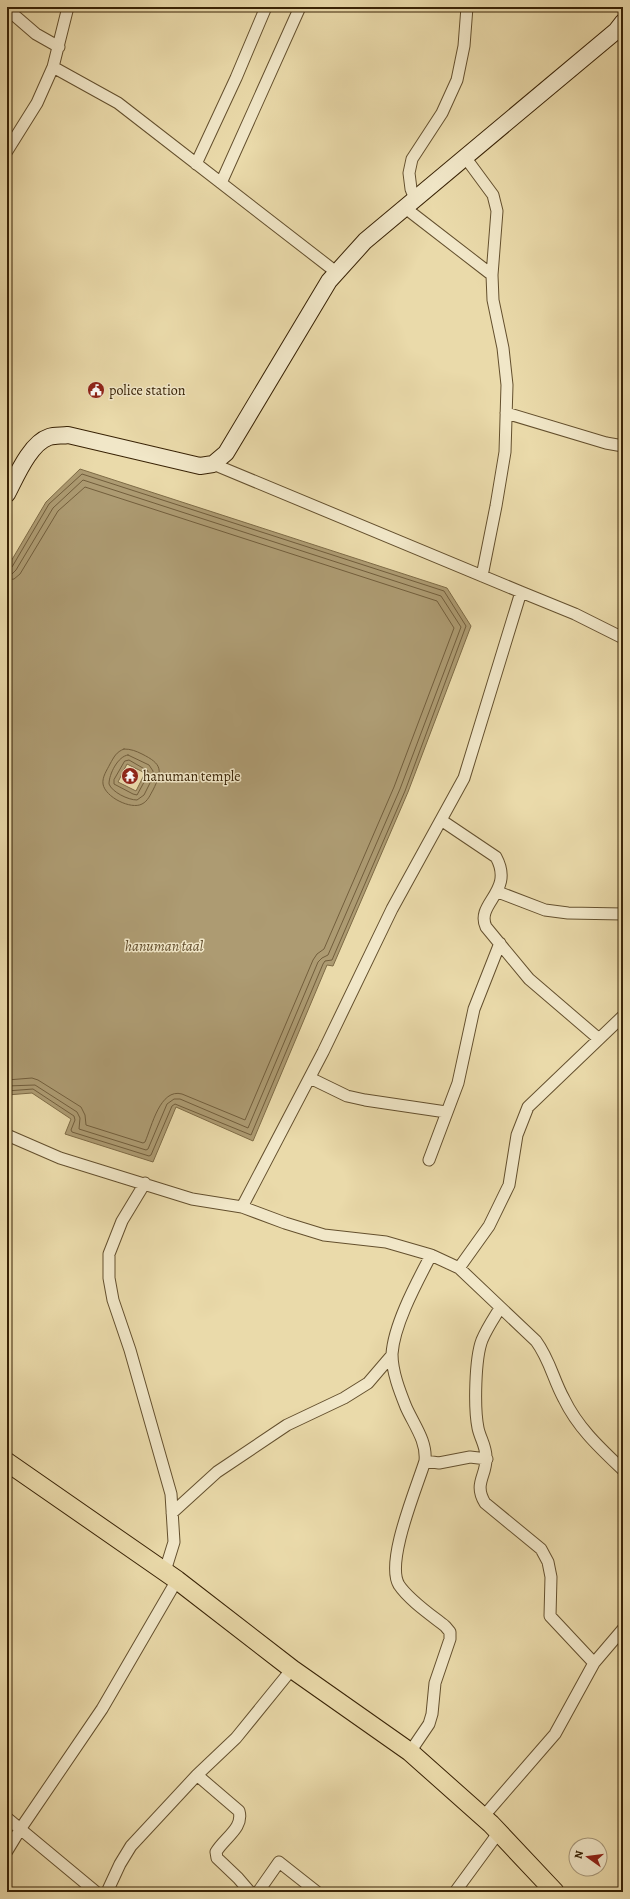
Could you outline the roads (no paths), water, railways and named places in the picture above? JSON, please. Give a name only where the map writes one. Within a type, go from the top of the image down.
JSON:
[{"type":"main road","points":[[7,1462],[171,1576],[292,1669],[410,1752],[499,1832],[553,1891]]},
{"type":"street","points":[[7,151],[37,103],[53,67],[68,7]]},
{"type":"street","points":[[196,164],[236,78],[266,7]]},
{"type":"street","points":[[221,183],[300,7]]},
{"type":"street","points":[[408,205],[411,189],[409,173],[412,159],[442,113],[457,80],[464,46],[468,7]]},
{"type":"street","points":[[7,9],[36,34],[58,47]]},
{"type":"street","points":[[7,494],[22,466],[34,448],[48,437],[68,435],[200,466],[213,464],[226,454],[329,281],[365,241],[621,29]]},
{"type":"street","points":[[53,67],[118,103],[336,272]]},
{"type":"street","points":[[465,157],[493,195],[497,212],[492,274],[493,300],[503,348],[507,386],[505,452],[482,576]]},
{"type":"street","points":[[408,205],[492,274]]},
{"type":"street","points":[[506,413],[606,443],[623,446]]},
{"type":"street","points":[[213,464],[574,614],[623,638]]},
{"type":"street","points":[[242,1207],[310,1078],[392,909],[464,778],[521,592]]},
{"type":"street","points":[[441,820],[496,857],[501,866],[502,875],[498,892],[485,911],[483,920],[486,927],[500,943],[517,967],[529,979],[599,1039]]},
{"type":"street","points":[[498,892],[545,910],[568,913],[623,914]]},
{"type":"street","points":[[429,1160],[458,1083],[474,1009],[500,943]]},
{"type":"street","points":[[459,1268],[489,1226],[509,1185],[517,1135],[528,1106],[623,1016]]},
{"type":"street","points":[[310,1078],[347,1096],[446,1112]]},
{"type":"street","points":[[7,1135],[60,1158],[145,1183],[192,1199],[242,1207],[285,1223],[324,1235],[386,1242],[431,1255],[459,1268],[536,1341],[545,1354],[563,1398],[573,1417],[590,1439],[623,1470]]},
{"type":"street","points":[[7,1851],[102,1709],[171,1576],[174,1542],[171,1494],[162,1457],[130,1350],[113,1300],[109,1278],[110,1254],[122,1221],[145,1183]]},
{"type":"street","points":[[410,1752],[429,1724],[432,1714],[435,1683],[450,1639],[450,1632],[445,1626],[404,1592],[398,1584],[396,1572],[399,1539],[425,1461],[426,1453],[423,1441],[406,1407],[395,1376],[392,1355],[395,1338],[415,1285],[431,1255]]},
{"type":"street","points":[[500,1308],[482,1341],[478,1362],[476,1390],[478,1429],[486,1446],[487,1459],[480,1483],[480,1494],[485,1503],[541,1549],[548,1562],[551,1577],[550,1616],[594,1663]]},
{"type":"street","points":[[172,1513],[217,1472],[287,1425],[344,1398],[368,1383],[392,1355]]},
{"type":"street","points":[[425,1461],[439,1463],[470,1457],[487,1459]]},
{"type":"street","points":[[483,1817],[555,1734],[594,1663],[623,1629]]},
{"type":"street","points":[[108,1892],[120,1864],[131,1846],[197,1775],[236,1738],[292,1669]]},
{"type":"street","points":[[197,1775],[239,1811],[241,1817],[239,1824],[216,1852],[217,1858],[250,1892]]},
{"type":"street","points":[[7,1818],[21,1828],[96,1892]]},
{"type":"street","points":[[455,1892],[499,1832]]},
{"type":"street","points":[[258,1892],[279,1862],[317,1892]]},
{"type":"water","name":"hanuman taal","points":[[80,469],[447,588],[471,626],[408,792],[333,966],[327,965],[253,1141],[176,1107],[153,1162],[65,1134],[71,1119],[32,1093],[7,1095],[7,568],[46,502]],"holes":[[[127,764],[145,773],[136,791],[118,782]]]},
{"type":"place","name":"police station","points":[[96,390]]},
{"type":"place","name":"hanuman temple","points":[[130,776]]}]
